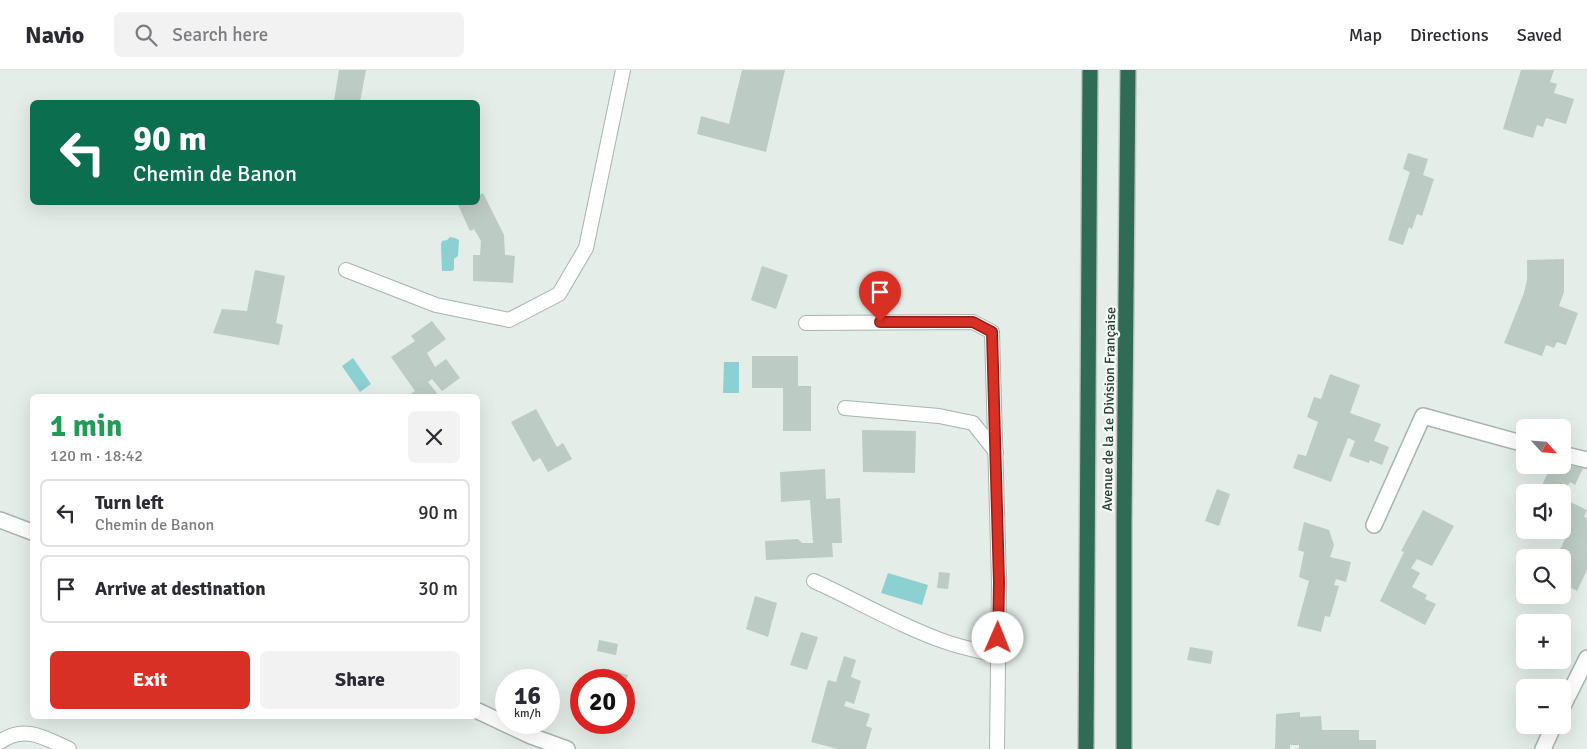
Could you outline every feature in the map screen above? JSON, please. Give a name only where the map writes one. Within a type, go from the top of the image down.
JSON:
[{"type":"highway","name":"Avenue de la 1e Division Française","points":[[1086,749],[1090,70]]},
{"type":"highway","name":"Avenue de la 1e Division Française","points":[[1124,749],[1128,70]]},
{"type":"street","points":[[1374,525],[1423,416],[1516,442]]},
{"type":"street","points":[[1571,456],[1587,460]]},
{"type":"street","points":[[0,520],[30,531]]},
{"type":"street","points":[[1571,690],[1587,658]]},
{"type":"street","points":[[480,712],[531,736],[567,749]]},
{"type":"street","points":[[1543,749],[1550,734]]},
{"type":"lane","points":[[346,270],[436,305],[509,320],[559,294],[586,248],[623,70]]},
{"type":"lane","points":[[806,323],[973,322],[992,332],[999,582],[997,749]]},
{"type":"lane","points":[[845,408],[939,416],[974,423],[996,452]]},
{"type":"lane","points":[[814,581],[947,642],[998,656]]},
{"type":"lane","points":[[0,742],[8,736],[28,732],[69,749]]},
{"type":"water","points":[[450,237],[459,240],[458,256],[454,259],[454,269],[452,271],[442,271],[441,244],[442,241]]},
{"type":"water","points":[[353,358],[371,384],[360,392],[342,366]]},
{"type":"water","points":[[724,362],[739,362],[739,393],[723,393]]},
{"type":"water","points":[[888,573],[928,585],[922,605],[881,593]]},
{"type":"building","points":[[339,70],[366,70],[360,100],[334,100]]},
{"type":"building","points":[[742,70],[785,70],[766,152],[697,134],[701,116],[729,124]]},
{"type":"building","points":[[1521,70],[1554,70],[1550,82],[1557,84],[1554,93],[1574,99],[1566,124],[1546,118],[1543,127],[1537,125],[1533,138],[1503,129]]},
{"type":"building","points":[[1408,153],[1428,159],[1423,175],[1434,179],[1422,216],[1417,214],[1412,229],[1409,227],[1403,245],[1388,240],[1410,172],[1403,169]]},
{"type":"building","points":[[483,193],[504,235],[505,255],[515,256],[513,283],[473,281],[473,255],[480,255],[481,241],[474,229],[470,231],[458,205],[480,205],[480,195]]},
{"type":"building","points":[[1564,259],[1564,292],[1559,306],[1578,313],[1566,345],[1557,342],[1554,348],[1546,345],[1542,356],[1504,343],[1524,293],[1527,280],[1527,260]]},
{"type":"building","points":[[762,266],[788,275],[776,309],[751,300]]},
{"type":"building","points":[[255,270],[285,276],[276,323],[283,325],[279,345],[213,333],[222,309],[247,311]]},
{"type":"building","points":[[432,321],[446,339],[427,353],[435,367],[446,359],[460,378],[442,391],[432,379],[428,382],[437,393],[410,394],[415,391],[391,357],[415,341],[411,336]]},
{"type":"building","points":[[752,356],[798,356],[798,386],[811,386],[811,431],[783,431],[783,388],[752,388]]},
{"type":"building","points":[[1330,374],[1360,385],[1350,413],[1381,424],[1374,441],[1389,447],[1382,465],[1370,460],[1369,463],[1349,456],[1355,441],[1348,438],[1331,482],[1293,468],[1298,454],[1306,456],[1318,422],[1307,417],[1314,397],[1321,399]]},
{"type":"building","points":[[536,409],[557,447],[563,443],[572,459],[548,472],[540,458],[533,462],[511,422]]},
{"type":"building","points":[[862,430],[916,431],[915,473],[863,472]]},
{"type":"building","points":[[1571,466],[1583,468],[1575,485],[1570,482],[1569,484],[1543,484],[1547,474],[1571,474]]},
{"type":"building","points":[[825,469],[826,499],[840,498],[842,543],[832,543],[833,557],[766,560],[765,541],[798,539],[802,543],[813,543],[810,500],[781,502],[780,472]]},
{"type":"building","points":[[1217,489],[1230,494],[1219,526],[1205,521]]},
{"type":"building","points":[[1571,502],[1587,510],[1584,517],[1587,518],[1587,570],[1577,591],[1571,588],[1571,549],[1560,549],[1565,539],[1571,539]]},
{"type":"building","points":[[1423,510],[1454,526],[1432,566],[1417,559],[1411,568],[1420,573],[1412,587],[1427,595],[1425,599],[1436,604],[1425,625],[1380,601],[1404,552],[1401,551]]},
{"type":"building","points":[[1304,522],[1329,530],[1334,545],[1330,557],[1351,562],[1346,582],[1336,579],[1334,585],[1339,586],[1330,617],[1325,616],[1321,632],[1297,626],[1309,581],[1299,577],[1304,552],[1298,550]]},
{"type":"building","points":[[939,572],[950,573],[948,589],[937,588]]},
{"type":"building","points":[[755,596],[777,603],[768,637],[746,629]]},
{"type":"building","points":[[801,632],[818,637],[807,670],[790,665]]},
{"type":"building","points":[[599,640],[618,644],[616,655],[597,651]]},
{"type":"building","points":[[1190,647],[1213,651],[1211,664],[1187,660]]},
{"type":"building","points":[[844,656],[856,660],[851,677],[861,681],[854,704],[846,701],[844,706],[870,714],[866,726],[872,728],[866,749],[838,749],[811,742],[828,680],[836,682]]},
{"type":"building","points":[[1300,712],[1300,717],[1321,716],[1322,730],[1359,730],[1359,740],[1376,740],[1376,749],[1299,749],[1299,745],[1290,745],[1290,749],[1275,749],[1276,714]]},
{"type":"route","points":[[880,322],[973,322],[992,332],[996,419],[999,582],[998,638]]}]
